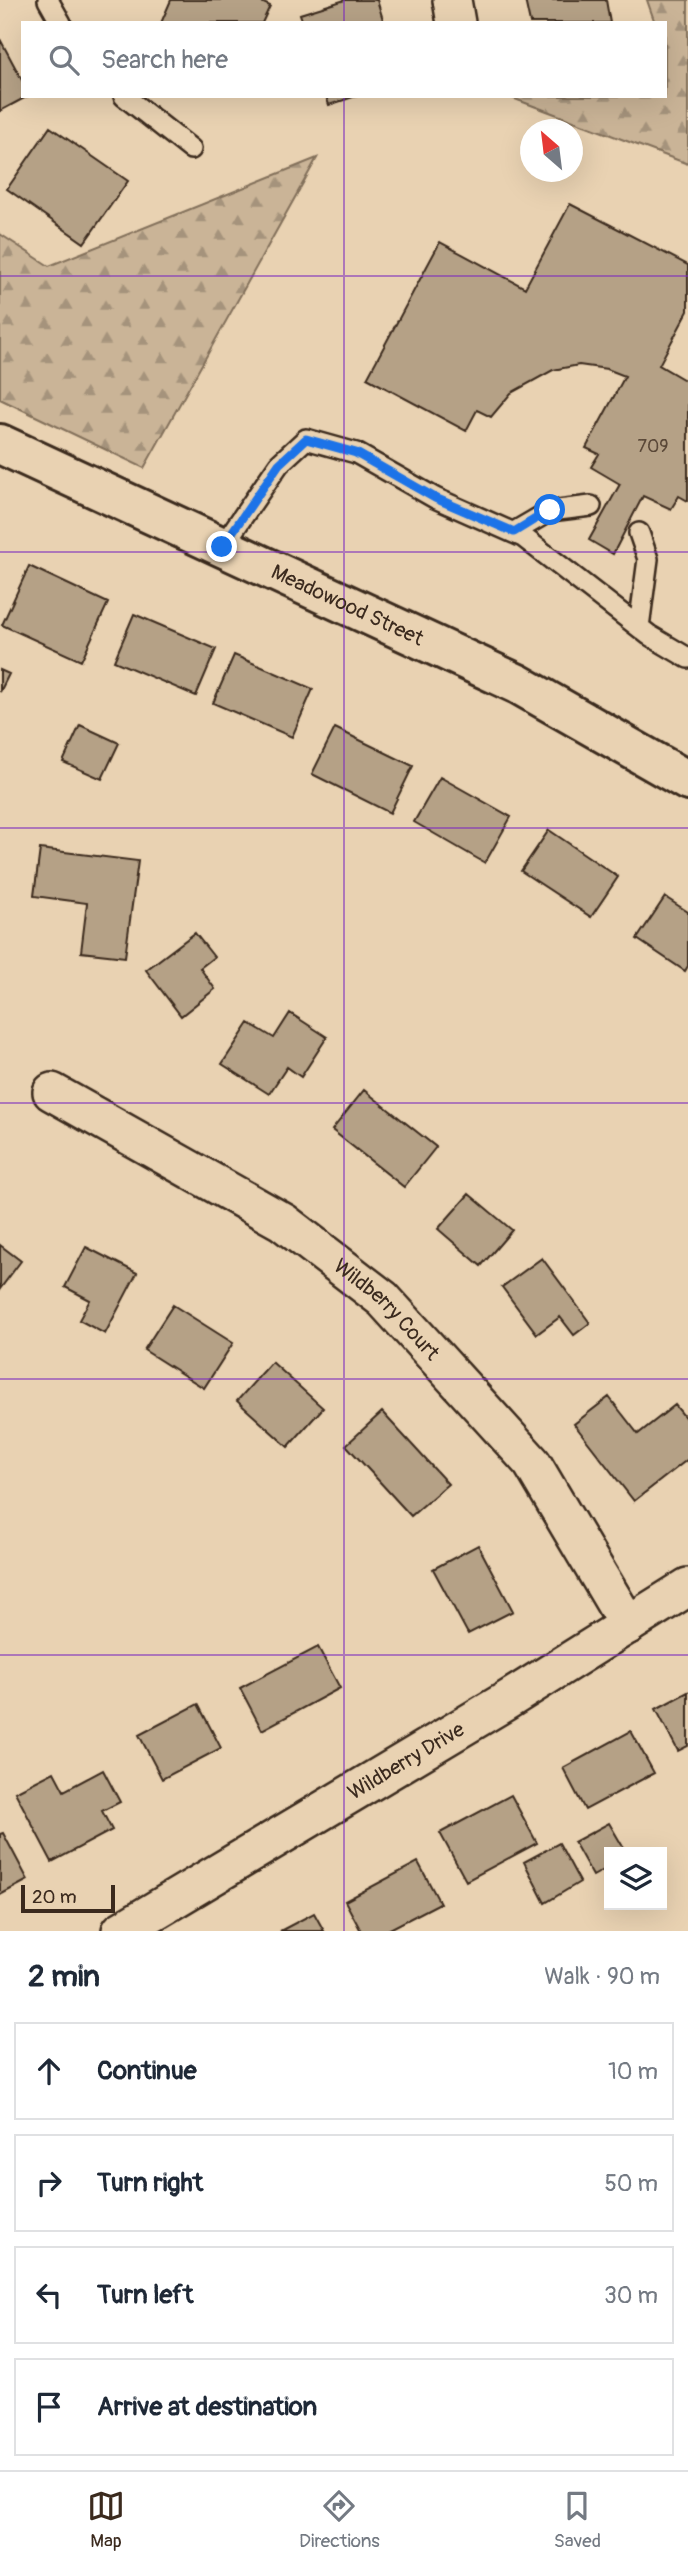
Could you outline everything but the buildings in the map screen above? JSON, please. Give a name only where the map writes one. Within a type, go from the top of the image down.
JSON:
[{"type":"street","points":[[452,0],[456,21]]},
{"type":"street","name":"Meadowood Street","points":[[0,444],[518,684],[688,781]]},
{"type":"street","name":"Wildberry Court","points":[[52,1092],[283,1222],[383,1299],[532,1463],[628,1625]]},
{"type":"street","name":"Wildberry Drive","points":[[121,1931],[688,1587]]},
{"type":"lane","points":[[48,0],[60,21]]},
{"type":"lane","points":[[127,98],[191,149]]},
{"type":"lane","points":[[222,547],[279,464],[306,439],[356,453],[435,498],[523,537],[639,627],[688,659]]},
{"type":"lane","points":[[514,532],[550,510],[591,506]]},
{"type":"lane","points":[[639,533],[648,559],[639,627]]},
{"type":"green space","points":[[647,0],[688,0],[688,164],[583,125],[583,119],[568,119],[512,98],[667,98],[667,21],[654,21]]},
{"type":"green space","points":[[317,158],[144,468],[0,399],[0,234],[49,266]]},
{"type":"route","points":[[222,547],[279,464],[306,439],[356,453],[435,498],[514,532],[550,510]]}]
